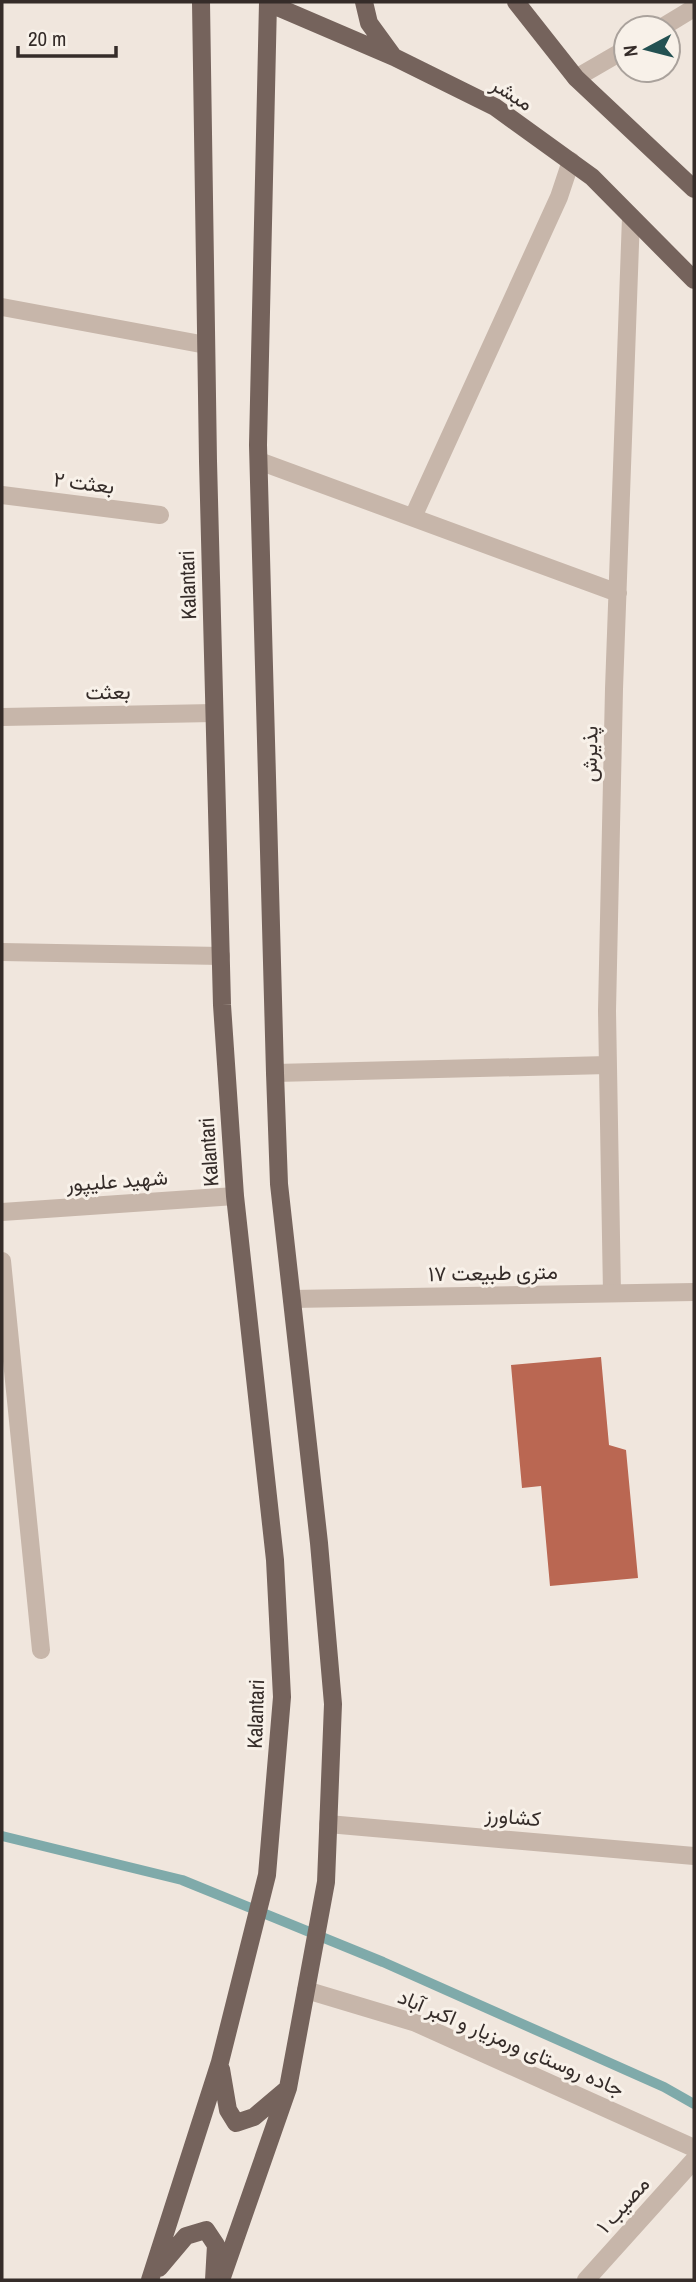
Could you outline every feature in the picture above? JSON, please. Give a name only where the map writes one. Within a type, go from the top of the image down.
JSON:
[{"type":"main road","name":"Kalantari","points":[[151,2278],[220,2062],[267,1875],[282,1697],[275,1560],[235,1196],[222,1005],[206,345],[201,2]]},
{"type":"main road","points":[[221,2280],[288,2088],[326,1882],[332,1704],[319,1543],[279,1184],[259,461],[268,2]]},
{"type":"main road","name":"مبشر","points":[[268,2],[394,57],[495,107],[592,177],[694,280]]},
{"type":"main road","points":[[364,2],[369,23],[394,57]]},
{"type":"main road","points":[[516,2],[576,78],[694,189]]},
{"type":"main road","points":[[220,2062],[225,2099],[236,2123],[254,2117],[288,2088]]},
{"type":"main road","points":[[151,2278],[186,2236],[206,2230],[216,2245],[214,2280]]},
{"type":"street","points":[[576,78],[612,57]]},
{"type":"street","points":[[413,517],[559,197],[571,161]]},
{"type":"street","name":"پذیرش","points":[[612,1293],[607,1012],[631,217]]},
{"type":"street","points":[[2,307],[206,345]]},
{"type":"street","points":[[259,461],[618,593]]},
{"type":"street","name":"بعثت ۲","points":[[2,495],[160,515]]},
{"type":"street","name":"بعثت","points":[[2,717],[214,713]]},
{"type":"street","points":[[2,952],[220,956]]},
{"type":"street","points":[[275,1073],[608,1065]]},
{"type":"street","name":"شهید علیپور","points":[[2,1212],[235,1196]]},
{"type":"street","points":[[2,1261],[41,1650]]},
{"type":"street","name":"۱۷ متری طبیعت","points":[[292,1299],[694,1292]]},
{"type":"street","name":"کشاورز","points":[[328,1824],[694,1856]]},
{"type":"street","name":"جاده روستای ورمزیار و اکبر آباد","points":[[306,1990],[416,2023],[694,2148]]},
{"type":"street","name":"مصیب ۱","points":[[586,2280],[694,2160]]},
{"type":"building","points":[[601,1357],[609,1445],[626,1450],[638,1578],[550,1586],[541,1486],[522,1488],[511,1365]]},
{"type":"waterway","points":[[2,1836],[182,1880],[383,1962],[664,2087],[694,2104]]}]
